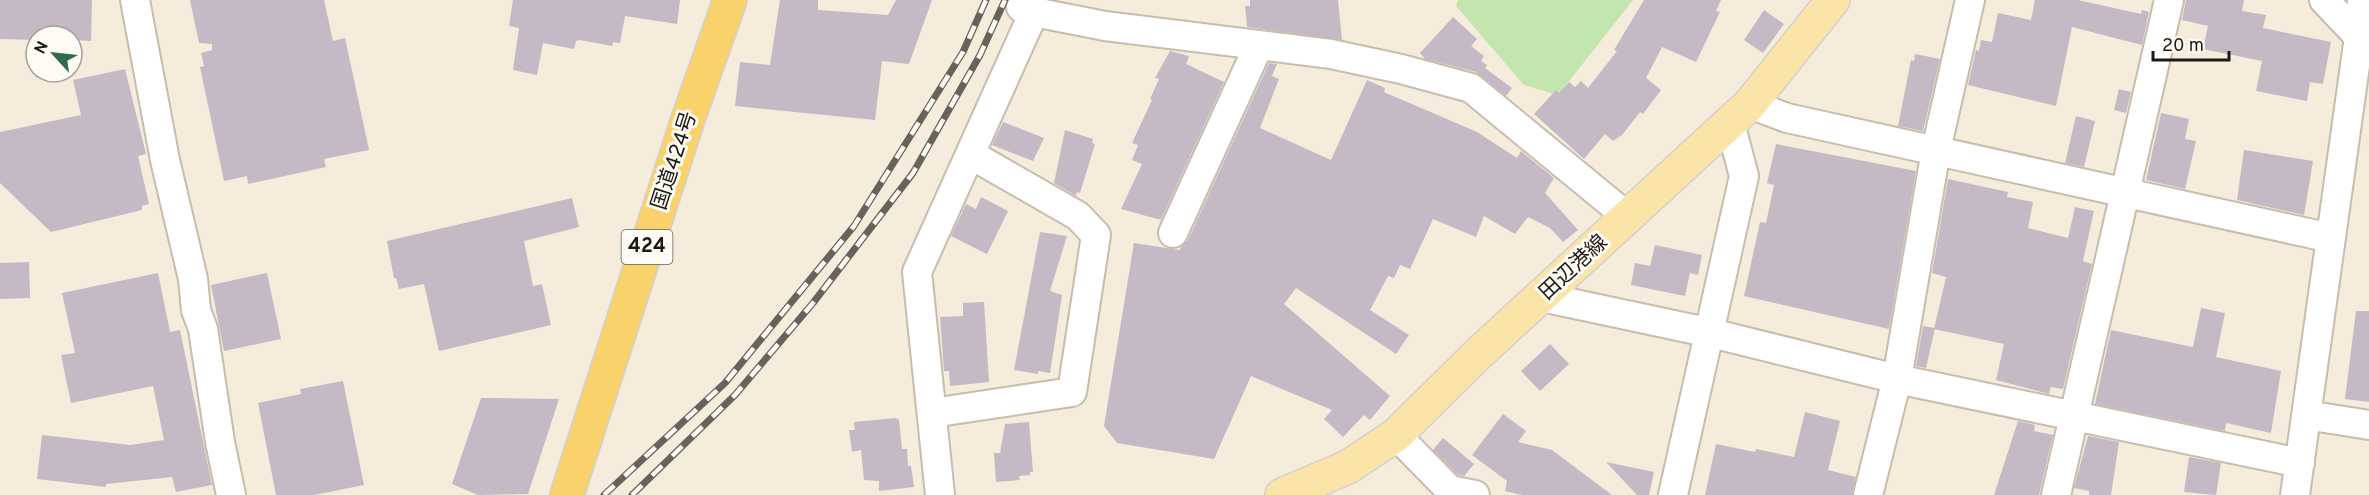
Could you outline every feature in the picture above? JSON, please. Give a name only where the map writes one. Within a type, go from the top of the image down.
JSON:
[{"type":"highway","name":"国道424号","points":[[567,495],[688,119],[730,0]]},
{"type":"main road","name":"田辺港線","points":[[1282,495],[1348,467],[1396,435],[1740,113],[1833,0]]},
{"type":"street","points":[[135,0],[165,160],[193,279],[196,310],[202,329],[231,495]]},
{"type":"street","points":[[1868,495],[1898,379],[1936,150],[1970,0]]},
{"type":"street","points":[[2324,0],[2359,37]]},
{"type":"street","points":[[2295,495],[2359,37],[2362,0]]},
{"type":"street","points":[[2056,495],[2125,194],[2164,1]]},
{"type":"street","points":[[940,495],[917,272],[970,154],[1044,9],[1378,64],[1471,88],[1629,218]]},
{"type":"street","points":[[1173,233],[1258,45]]},
{"type":"street","points":[[1673,495],[1744,177],[1740,113],[1787,118],[2331,238]]},
{"type":"street","points":[[932,413],[1072,392],[1096,235],[1078,216],[970,154]]},
{"type":"street","points":[[1542,297],[1711,333],[1898,379],[2300,463]]},
{"type":"street","points":[[2306,415],[2369,425]]},
{"type":"street","points":[[1396,435],[1450,490],[1475,495]]},
{"type":"green space","points":[[1458,0],[1633,0],[1558,95],[1524,85],[1456,6]]},
{"type":"building","points":[[0,0],[92,0],[91,41],[84,41],[84,24],[24,24],[24,40],[0,39]]},
{"type":"building","points":[[190,0],[324,0],[333,41],[345,38],[369,150],[324,159],[326,167],[248,184],[247,176],[224,181],[200,67],[204,66],[201,53],[212,50],[212,44],[199,43]]},
{"type":"building","points":[[513,0],[680,0],[677,24],[625,16],[620,43],[613,42],[612,46],[580,40],[576,41],[574,49],[543,43],[537,75],[513,70],[519,28],[509,26]]},
{"type":"building","points":[[780,0],[818,0],[818,10],[888,15],[896,0],[932,0],[909,64],[882,61],[875,120],[735,106],[740,62],[770,65]]},
{"type":"building","points":[[1250,0],[1338,0],[1342,40],[1247,27],[1245,6],[1250,6]]},
{"type":"building","points":[[1644,0],[1721,0],[1716,11],[1720,12],[1696,62],[1662,47],[1646,78],[1661,90],[1643,114],[1640,112],[1622,135],[1613,141],[1605,134],[1584,159],[1534,114],[1556,90],[1559,93],[1569,82],[1575,87],[1581,81],[1588,88],[1617,51],[1614,50]]},
{"type":"building","points":[[2035,0],[2078,0],[2141,14],[2142,10],[2149,12],[2142,45],[2072,27],[2056,106],[1968,85],[1976,50],[1979,51],[1981,40],[1992,42],[1998,13],[2031,20]]},
{"type":"building","points":[[2186,0],[2244,0],[2242,11],[2266,15],[2263,28],[2331,42],[2323,84],[2310,82],[2307,101],[2256,91],[2262,61],[2203,49],[2208,26],[2182,20]]},
{"type":"building","points":[[1764,10],[1784,24],[1763,53],[1744,40]]},
{"type":"building","points":[[1453,17],[1477,39],[1471,46],[1484,56],[1481,61],[1487,65],[1485,68],[1512,88],[1506,96],[1476,72],[1425,59],[1420,53]]},
{"type":"building","points":[[1170,51],[1189,56],[1186,64],[1224,82],[1161,220],[1121,209],[1142,164],[1132,160],[1138,145],[1132,143],[1152,100],[1150,99],[1159,79],[1155,78]]},
{"type":"building","points":[[1915,54],[1940,59],[1923,131],[1898,126],[1911,60],[1914,61]]},
{"type":"building","points":[[1269,63],[1277,64],[1272,76],[1279,79],[1260,128],[1331,160],[1367,80],[1385,88],[1384,92],[1477,132],[1517,158],[1521,151],[1554,178],[1545,193],[1578,230],[1563,242],[1550,228],[1528,217],[1515,234],[1484,216],[1476,237],[1433,219],[1410,269],[1400,265],[1394,278],[1388,276],[1370,310],[1409,335],[1396,354],[1296,288],[1284,304],[1390,396],[1370,420],[1364,415],[1343,437],[1324,419],[1332,410],[1251,376],[1214,459],[1117,443],[1104,426],[1134,243],[1179,250],[1188,240]]},
{"type":"building","points":[[125,69],[146,154],[138,156],[149,204],[142,206],[142,210],[51,232],[0,183],[0,132],[81,115],[74,84],[84,84],[84,78]]},
{"type":"building","points":[[2119,89],[2131,92],[2126,113],[2114,110]]},
{"type":"building","points":[[2161,113],[2189,119],[2185,139],[2196,141],[2185,189],[2146,180]]},
{"type":"building","points":[[2076,116],[2095,121],[2084,167],[2065,163]]},
{"type":"building","points":[[1003,122],[1044,138],[1033,161],[992,145]]},
{"type":"building","points":[[1065,130],[1093,139],[1092,143],[1095,144],[1080,193],[1077,192],[1076,196],[1054,183]]},
{"type":"building","points":[[1776,144],[1916,171],[1889,329],[1744,296],[1760,222],[1766,223],[1774,185],[1767,183]]},
{"type":"building","points":[[2244,150],[2313,161],[2304,215],[2237,200]]},
{"type":"building","points":[[1948,179],[2008,192],[2007,197],[2033,202],[2028,228],[2068,238],[2075,207],[2094,211],[2083,261],[2092,264],[2063,389],[2051,387],[2049,394],[1996,380],[2004,344],[1934,329],[1946,277],[1932,273]]},
{"type":"building","points":[[981,197],[1008,211],[987,254],[951,236],[966,204],[976,209]]},
{"type":"building","points":[[572,198],[579,227],[524,241],[533,286],[542,284],[551,325],[439,351],[424,284],[399,289],[396,278],[394,278],[387,241]]},
{"type":"building","points":[[1040,232],[1067,236],[1050,291],[1062,295],[1050,373],[1038,371],[1038,374],[1014,370]]},
{"type":"building","points":[[1655,245],[1702,255],[1698,275],[1690,273],[1685,296],[1631,285],[1635,263],[1650,266]]},
{"type":"building","points":[[29,262],[30,298],[0,299],[0,263]]},
{"type":"building","points":[[158,273],[170,332],[180,330],[212,485],[176,492],[172,477],[106,484],[106,487],[37,479],[42,435],[130,445],[164,440],[153,386],[71,403],[61,355],[75,353],[62,293]]},
{"type":"building","points":[[267,273],[281,339],[224,351],[211,285]]},
{"type":"building","points":[[984,302],[989,382],[950,386],[949,371],[944,371],[940,317],[963,316],[963,303]]},
{"type":"building","points":[[2201,308],[2225,313],[2216,357],[2281,371],[2271,433],[2226,423],[2225,431],[2095,404],[2111,330],[2193,347]]},
{"type":"building","points":[[2356,311],[2369,311],[2369,402],[2345,399]]},
{"type":"building","points":[[1923,326],[1935,328],[1926,368],[1916,366]]},
{"type":"building","points":[[1550,344],[1569,364],[1540,391],[1521,371]]},
{"type":"building","points":[[343,381],[364,485],[314,495],[276,495],[258,403],[301,394],[300,389]]},
{"type":"building","points":[[481,398],[559,399],[528,494],[478,495],[452,484]]},
{"type":"building","points":[[1805,412],[1840,421],[1828,470],[1856,477],[1852,495],[1705,495],[1716,444],[1794,457]]},
{"type":"building","points":[[1503,414],[1526,431],[1518,442],[1552,450],[1612,495],[1522,495],[1505,491],[1507,481],[1472,455]]},
{"type":"building","points":[[896,418],[899,420],[902,449],[907,449],[908,466],[911,466],[914,487],[879,491],[879,481],[864,480],[861,450],[852,452],[849,430],[855,430],[854,422]]},
{"type":"building","points":[[2018,421],[2035,425],[2034,431],[2053,435],[2039,495],[1994,495]]},
{"type":"building","points":[[1029,422],[1033,472],[1030,472],[1030,475],[1019,476],[1020,480],[996,482],[994,453],[1000,453],[1005,424]]},
{"type":"building","points":[[2088,436],[2119,442],[2111,495],[2089,495],[2089,491],[2074,488]]},
{"type":"building","points":[[1443,438],[1474,464],[1464,476],[1458,475],[1433,450]]},
{"type":"building","points":[[2189,457],[2221,463],[2216,495],[2184,492]]},
{"type":"building","points":[[1606,462],[1654,472],[1649,495],[1637,495]]},
{"type":"railway","points":[[604,495],[725,383],[854,226],[963,52],[986,0]]},
{"type":"railway","points":[[632,495],[735,395],[813,303],[913,173],[980,55],[1005,0]]}]
